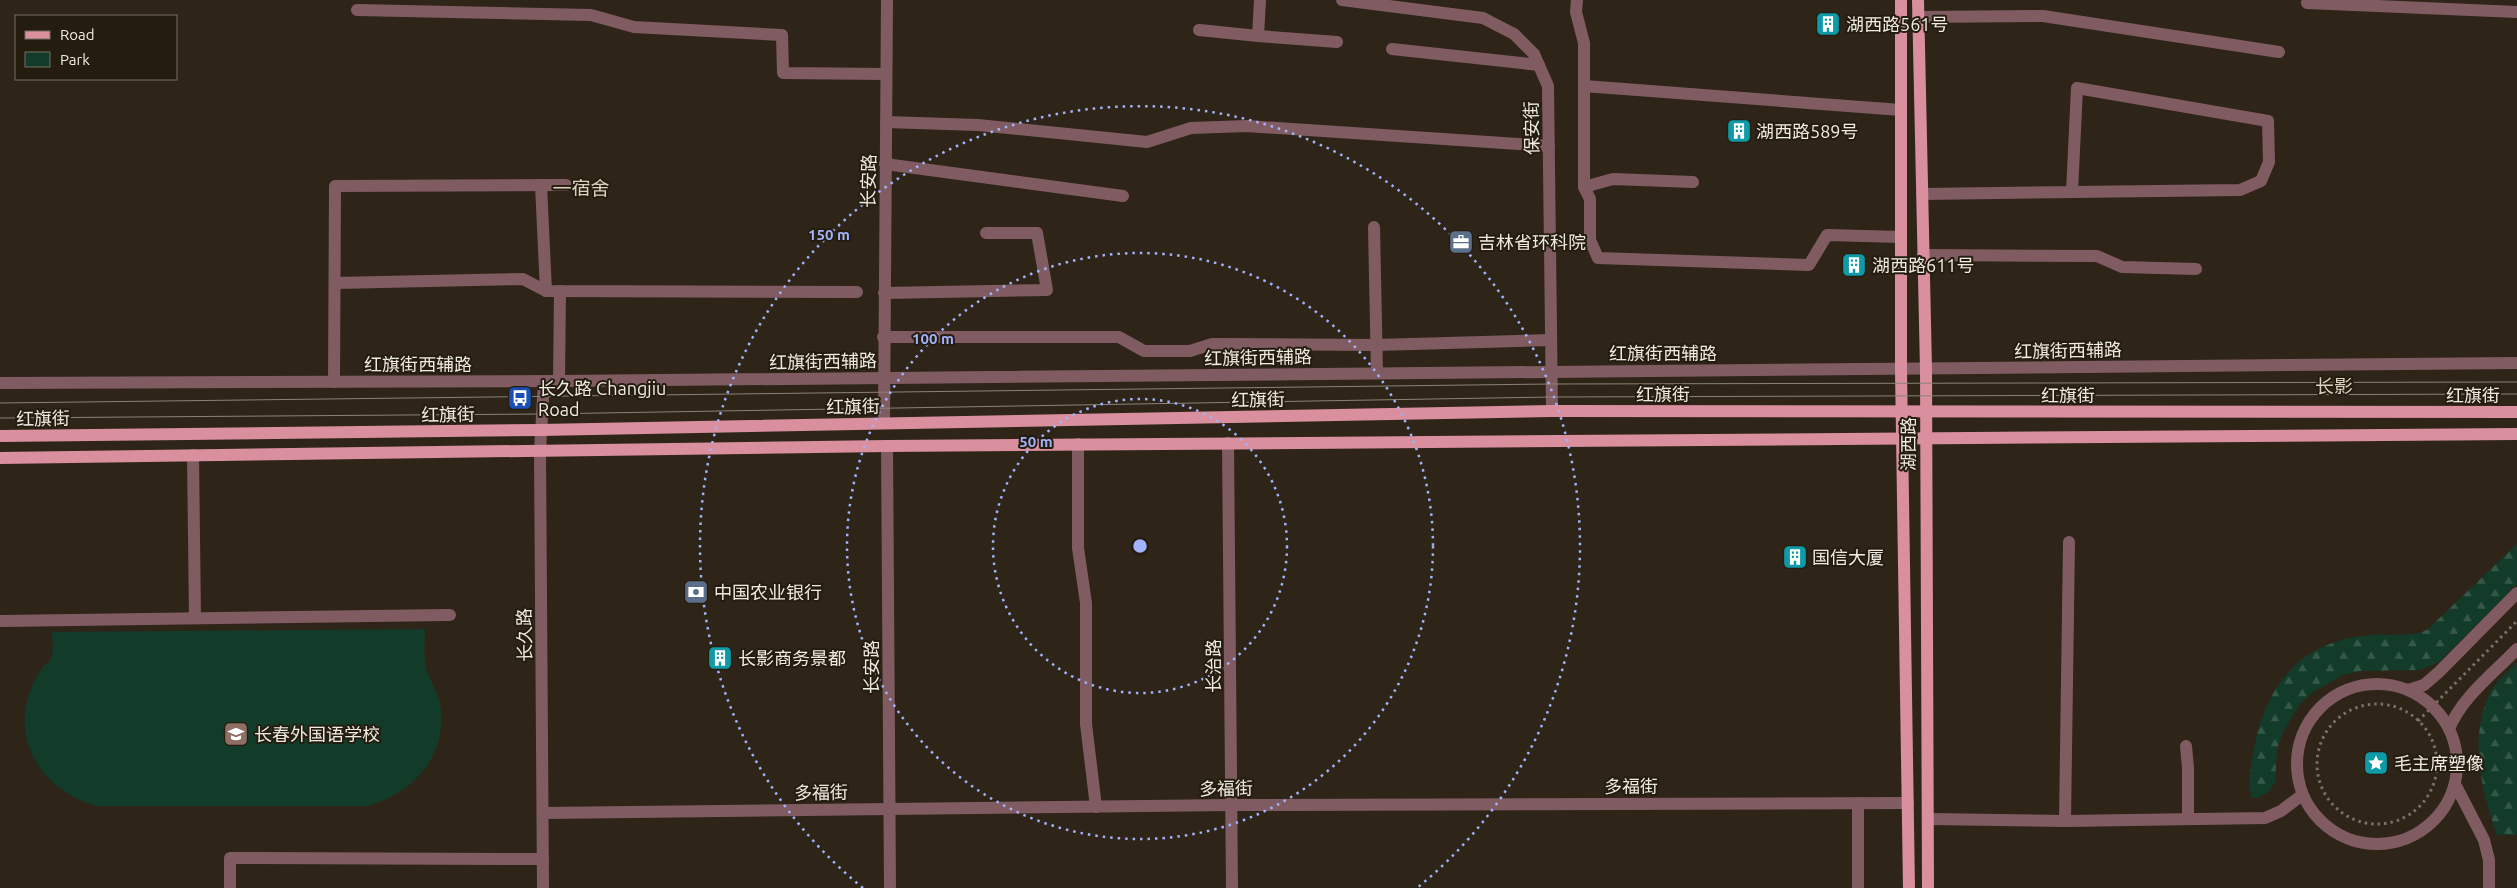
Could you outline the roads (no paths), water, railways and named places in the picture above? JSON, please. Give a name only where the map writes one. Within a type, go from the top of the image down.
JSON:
[{"type":"main road","name":"湖西路","points":[[1901,0],[1900,370],[1909,888]]},
{"type":"main road","name":"湖西路","points":[[1918,0],[1926,369],[1928,888]]},
{"type":"main road","name":"红旗街","points":[[0,436],[540,430],[1552,411],[1926,413],[2517,412]]},
{"type":"main road","points":[[0,458],[1078,444],[1633,439],[1926,440],[2517,434]]},
{"type":"street","name":"长安路","points":[[884,423],[883,337],[887,0]]},
{"type":"street","points":[[1258,36],[1260,0]]},
{"type":"street","name":"保安街","points":[[1342,0],[1418,5],[1483,18],[1514,34],[1534,54],[1548,86],[1552,411]]},
{"type":"street","points":[[1576,0],[1576,12],[1584,43],[1584,187],[1590,199],[1590,240],[1598,258],[1809,265],[1827,235],[1901,237]]},
{"type":"street","points":[[2307,3],[2517,12]]},
{"type":"street","points":[[357,10],[591,14],[634,27],[782,35],[783,73],[886,74]]},
{"type":"street","points":[[1918,17],[2043,16],[2279,52]]},
{"type":"street","points":[[1199,30],[1337,42]]},
{"type":"street","points":[[1392,49],[1539,65]]},
{"type":"street","points":[[1584,86],[1901,110]]},
{"type":"street","points":[[1922,194],[2240,190],[2261,181],[2269,162],[2268,121],[2077,88],[2072,192]]},
{"type":"street","points":[[886,122],[978,125],[1147,142],[1191,128],[1247,126],[1549,146]]},
{"type":"street","points":[[885,164],[1123,196]]},
{"type":"street","points":[[1584,187],[1613,179],[1693,182]]},
{"type":"street","points":[[541,185],[553,291],[559,382]]},
{"type":"street","points":[[334,382],[335,186],[566,185]]},
{"type":"street","points":[[1374,227],[1377,373]]},
{"type":"street","points":[[884,294],[1047,290],[1037,233],[986,233]]},
{"type":"street","points":[[1923,255],[2097,256],[2122,267],[2196,270]]},
{"type":"street","points":[[335,283],[523,279],[553,291],[857,292]]},
{"type":"street","points":[[883,337],[1119,337],[1144,351],[1190,351],[1212,344],[1377,345],[1551,340]]},
{"type":"street","name":"红旗街西辅路","points":[[0,383],[559,382],[2517,363]]},
{"type":"street","name":"长久路","points":[[543,888],[540,430],[544,381]]},
{"type":"street","name":"长治路","points":[[1228,443],[1232,888]]},
{"type":"street","points":[[1078,444],[1078,548],[1086,603],[1086,724],[1096,807]]},
{"type":"street","name":"长安路","points":[[887,446],[890,888]]},
{"type":"street","points":[[193,456],[194,618]]},
{"type":"street","points":[[2065,821],[2070,542]]},
{"type":"street","points":[[2408,690],[2424,685],[2439,672],[2517,593]]},
{"type":"street","points":[[0,621],[450,616]]},
{"type":"street","points":[[2449,729],[2455,716],[2466,701],[2517,649]]},
{"type":"street","points":[[2367,684],[2385,684],[2408,690],[2433,706],[2449,729],[2456,750],[2455,784],[2445,807],[2428,826],[2414,836],[2378,845],[2359,843],[2341,836],[2324,826],[2312,812],[2302,795],[2297,776],[2298,748],[2308,722],[2319,707],[2341,692],[2367,684]]},
{"type":"street","points":[[2186,746],[2188,819]]},
{"type":"street","points":[[2455,784],[2484,840],[2488,860],[2489,888]]},
{"type":"street","points":[[1928,819],[2065,821],[2265,818],[2281,811],[2302,795]]},
{"type":"street","points":[[1858,803],[1858,888]]},
{"type":"street","name":"多福街","points":[[544,812],[1231,805],[1908,803]]},
{"type":"street","points":[[230,888],[230,858],[544,859]]},
{"type":"tram line","points":[[0,403],[1551,384],[2517,382]]},
{"type":"tram line","points":[[0,418],[542,414],[1551,397],[2517,394]]},
{"type":"place","name":"湖西路561号","points":[[1828,24]]},
{"type":"place","name":"湖西路589号","points":[[1739,131]]},
{"type":"place","name":"吉林省环科院","points":[[1461,242]]},
{"type":"place","name":"湖西路611号","points":[[1854,265]]},
{"type":"place","name":"长久路 Changjiu Road","points":[[520,398]]},
{"type":"place","name":"国信大厦","points":[[1795,557]]},
{"type":"place","name":"中国农业银行","points":[[696,592]]},
{"type":"place","name":"长影商务景都","points":[[720,658]]},
{"type":"place","name":"长春外国语学校","points":[[236,734]]},
{"type":"place","name":"毛主席塑像","points":[[2376,763]]},
{"type":"district","name":"一宿舍","points":[[581,188]]},
{"type":"district","name":"长影","points":[[2334,386]]}]
